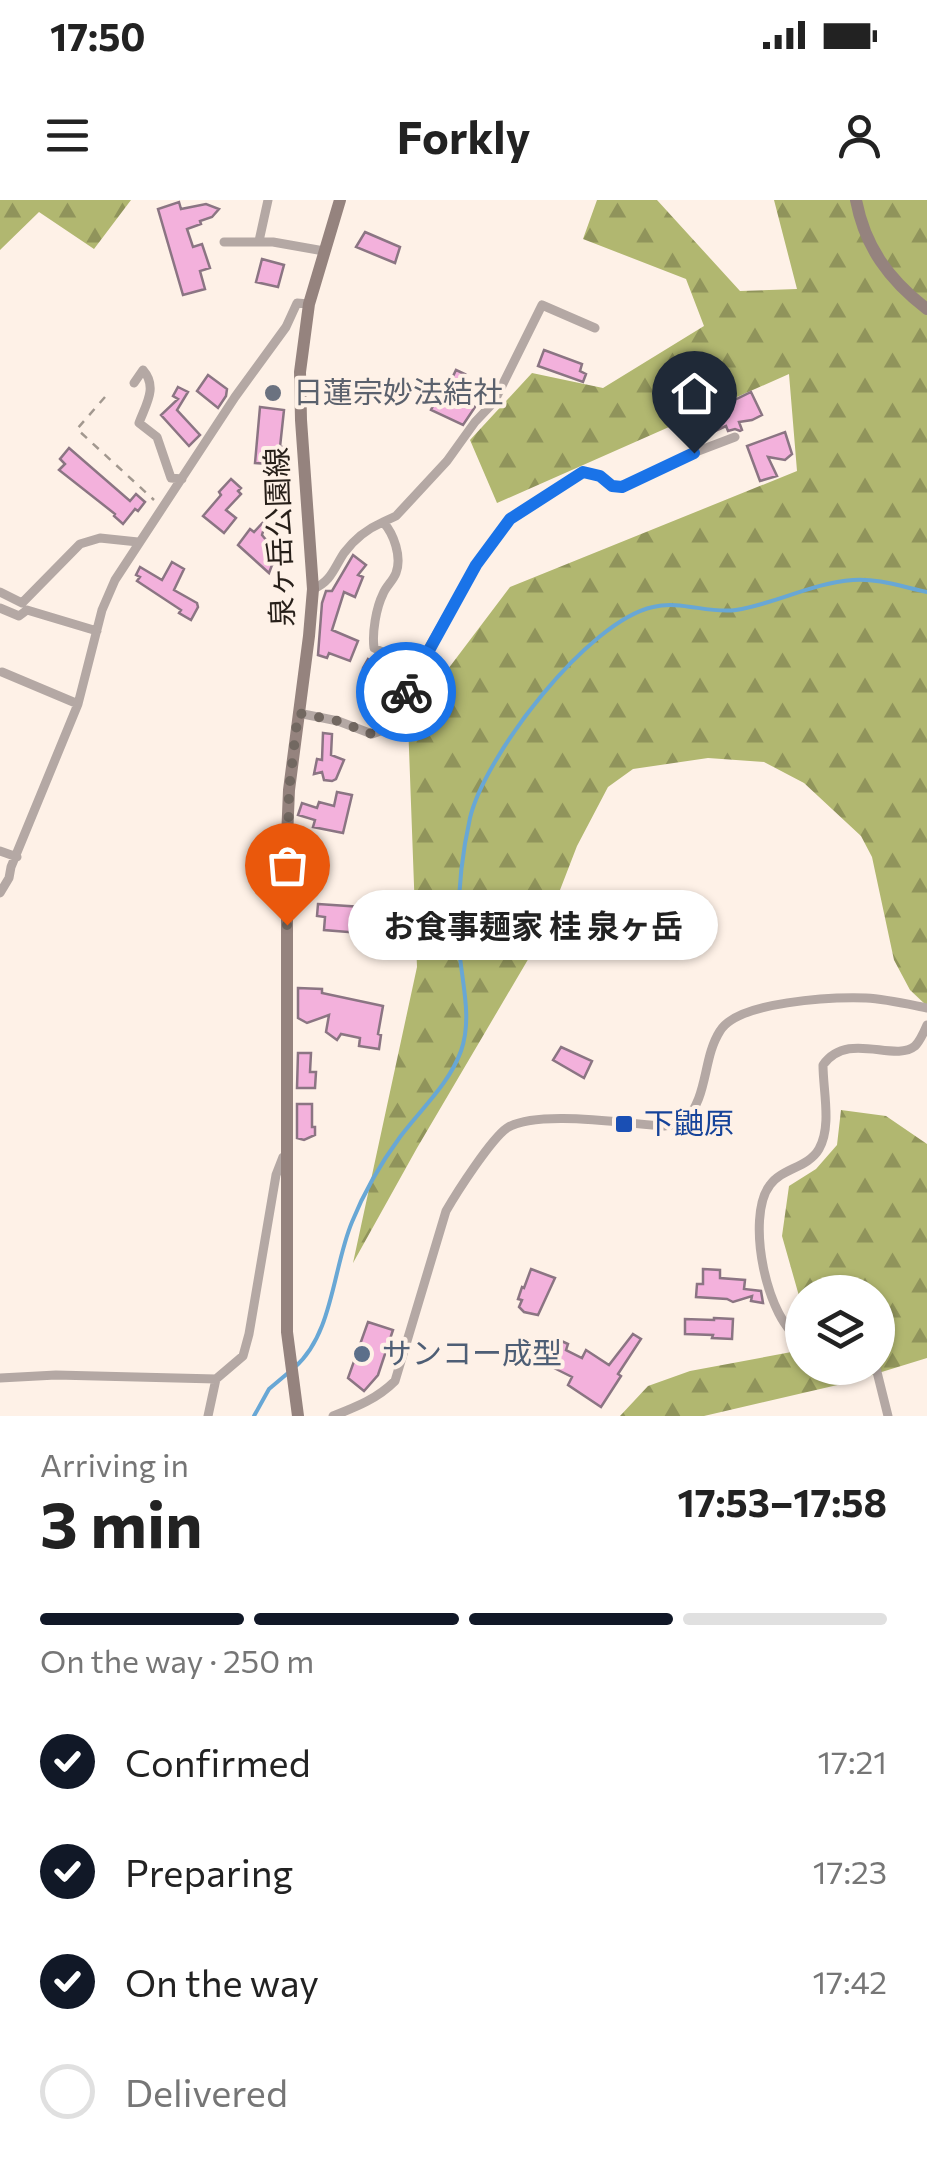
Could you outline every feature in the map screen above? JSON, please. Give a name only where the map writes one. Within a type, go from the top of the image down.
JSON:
[{"type":"main road","name":"泉ヶ岳公園線","points":[[297,1409],[288,1354],[287,838],[289,790],[313,590],[300,396],[309,304],[340,200]]},
{"type":"main road","points":[[856,200],[862,226],[879,261],[899,286],[927,308]]},
{"type":"street","points":[[259,241],[268,200]]},
{"type":"street","points":[[224,242],[259,241],[324,251]]},
{"type":"street","points":[[0,893],[78,704],[102,610],[114,580],[235,396],[286,328],[297,304],[309,304]]},
{"type":"street","points":[[313,590],[325,584],[364,530],[396,516],[448,462],[494,402],[542,305],[595,328]]},
{"type":"street","points":[[134,382],[144,370],[151,378],[152,391],[139,423],[158,437],[171,478],[182,479]]},
{"type":"street","points":[[298,713],[338,721],[372,734],[388,728],[476,565],[510,519],[583,472],[622,487],[734,437]]},
{"type":"street","points":[[383,522],[393,532],[398,565],[382,594],[372,638],[374,648],[418,668]]},
{"type":"street","points":[[0,592],[22,603],[80,544],[100,538],[138,542]]},
{"type":"street","points":[[0,608],[19,616],[27,610],[97,631]]},
{"type":"street","points":[[2,672],[78,704]]},
{"type":"street","points":[[0,852],[17,857]]},
{"type":"street","points":[[333,1416],[360,1406],[395,1382],[446,1211],[504,1130],[554,1118],[669,1126],[682,1123],[694,1109],[718,1034],[728,1021],[754,1009],[861,998],[927,1008]]},
{"type":"street","points":[[785,1325],[764,1272],[759,1240],[762,1198],[778,1176],[810,1160],[819,1148],[825,1129],[824,1066],[829,1058],[855,1048],[905,1051],[918,1043],[927,1025]]},
{"type":"street","points":[[208,1416],[216,1379],[243,1356],[276,1175],[287,1148]]},
{"type":"street","points":[[0,1378],[56,1374],[216,1379]]},
{"type":"street","points":[[880,1385],[888,1416]]},
{"type":"path","points":[[106,397],[77,428],[162,508]]},
{"type":"green space","points":[[0,200],[131,200],[94,249],[39,212],[0,250]]},
{"type":"green space","points":[[597,200],[657,200],[740,291],[797,289],[774,200],[927,200],[927,1006],[910,990],[894,960],[872,857],[861,836],[804,783],[764,762],[708,758],[633,769],[608,787],[577,846],[543,934],[353,1263],[417,967],[408,722],[510,587],[797,471],[789,374],[497,503],[470,440],[532,373],[603,388],[704,326],[686,279],[583,239]]},
{"type":"green space","points":[[841,1110],[886,1116],[927,1144],[927,1358],[895,1368],[895,1275],[793,1275],[782,1236],[789,1186],[816,1169],[837,1145]]},
{"type":"green space","points":[[785,1353],[785,1385],[837,1385],[704,1416],[620,1416],[648,1386],[690,1371]]},
{"type":"building","points":[[179,202],[181,209],[206,204],[219,209],[201,224],[187,229],[193,247],[202,244],[210,268],[200,271],[205,289],[183,295],[158,209]]},
{"type":"building","points":[[365,232],[400,247],[395,263],[356,247]]},
{"type":"building","points":[[262,259],[284,265],[278,287],[256,282]]},
{"type":"building","points":[[544,350],[582,364],[580,371],[586,374],[583,382],[538,366]]},
{"type":"building","points":[[456,370],[465,374],[454,397],[475,407],[463,425],[431,410]]},
{"type":"building","points":[[208,375],[227,389],[218,408],[197,391]]},
{"type":"building","points":[[178,387],[188,392],[177,410],[200,435],[189,446],[161,415],[178,399],[173,396]]},
{"type":"building","points":[[751,392],[762,415],[739,422],[740,431],[728,431],[726,426],[713,432],[706,414]]},
{"type":"building","points":[[260,407],[284,410],[280,447],[286,447],[284,465],[255,463]]},
{"type":"building","points":[[785,432],[792,454],[785,460],[768,457],[777,476],[760,481],[747,446]]},
{"type":"building","points":[[69,448],[130,501],[136,494],[145,502],[138,511],[135,509],[123,524],[59,470],[65,464],[60,459]]},
{"type":"building","points":[[231,479],[241,488],[241,494],[226,510],[236,518],[224,533],[203,516]]},
{"type":"building","points":[[267,518],[262,535],[281,558],[269,573],[238,545],[250,529],[254,532]]},
{"type":"building","points":[[353,555],[366,565],[358,575],[363,577],[355,597],[344,592],[332,630],[358,641],[350,661],[329,653],[327,658],[318,655],[322,603],[326,591],[332,591]]},
{"type":"building","points":[[172,562],[184,569],[174,590],[197,603],[191,620],[137,581],[140,567],[162,580]]},
{"type":"building","points":[[368,659],[391,667],[391,686],[383,688],[363,668]]},
{"type":"building","points":[[323,733],[332,734],[331,755],[344,760],[332,781],[324,780],[322,772],[314,774],[317,759],[322,760]]},
{"type":"building","points":[[337,792],[352,795],[343,833],[313,827],[315,820],[298,815],[302,803],[317,808],[319,802],[334,806]]},
{"type":"building","points":[[318,904],[362,907],[360,933],[324,930],[325,917],[317,916]]},
{"type":"building","points":[[298,988],[322,989],[322,993],[383,1006],[379,1049],[359,1046],[360,1038],[341,1034],[337,1040],[326,1032],[329,1015],[307,1023],[298,1018]]},
{"type":"building","points":[[561,1047],[592,1061],[584,1078],[553,1060]]},
{"type":"building","points":[[298,1053],[311,1053],[310,1072],[316,1072],[315,1088],[297,1088]]},
{"type":"building","points":[[297,1104],[312,1104],[315,1135],[304,1140],[297,1138]]},
{"type":"building","points":[[531,1269],[555,1278],[538,1315],[519,1307],[522,1300],[518,1299]]},
{"type":"building","points":[[703,1269],[720,1270],[720,1278],[745,1280],[744,1289],[761,1291],[763,1303],[751,1301],[752,1296],[733,1302],[696,1297],[697,1284],[703,1284]]},
{"type":"building","points":[[685,1319],[733,1319],[732,1339],[685,1334]]},
{"type":"building","points":[[368,1322],[393,1330],[378,1375],[364,1391],[348,1378]]},
{"type":"building","points":[[633,1334],[641,1339],[601,1407],[568,1385],[572,1377],[538,1360],[546,1343],[551,1346],[555,1338],[568,1344],[566,1350],[582,1358],[586,1350],[609,1365]]},
{"type":"waterway","points":[[295,1367],[308,1353],[325,1318],[346,1240],[367,1189],[400,1137],[442,1085],[461,1051],[466,1012],[459,898],[470,818],[496,760],[543,694],[599,637],[627,618],[653,607],[736,610],[853,580],[927,592]]},
{"type":"waterway","points":[[254,1416],[269,1389],[288,1373]]},
{"type":"way so far","points":[[287,925],[289,790],[298,713],[338,721],[372,734],[388,728],[406,692]]},
{"type":"place","name":"日蓮宗妙法結社","points":[[273,393]]},
{"type":"place","name":"お食事麺家 桂 泉ヶ岳","points":[[287,925]]},
{"type":"place","name":"下鼬原","points":[[624,1124]]},
{"type":"place","name":"サンコー成型","points":[[362,1354]]},
{"type":"route","points":[[406,692],[476,565],[510,519],[583,472],[622,487],[694,453]]}]
